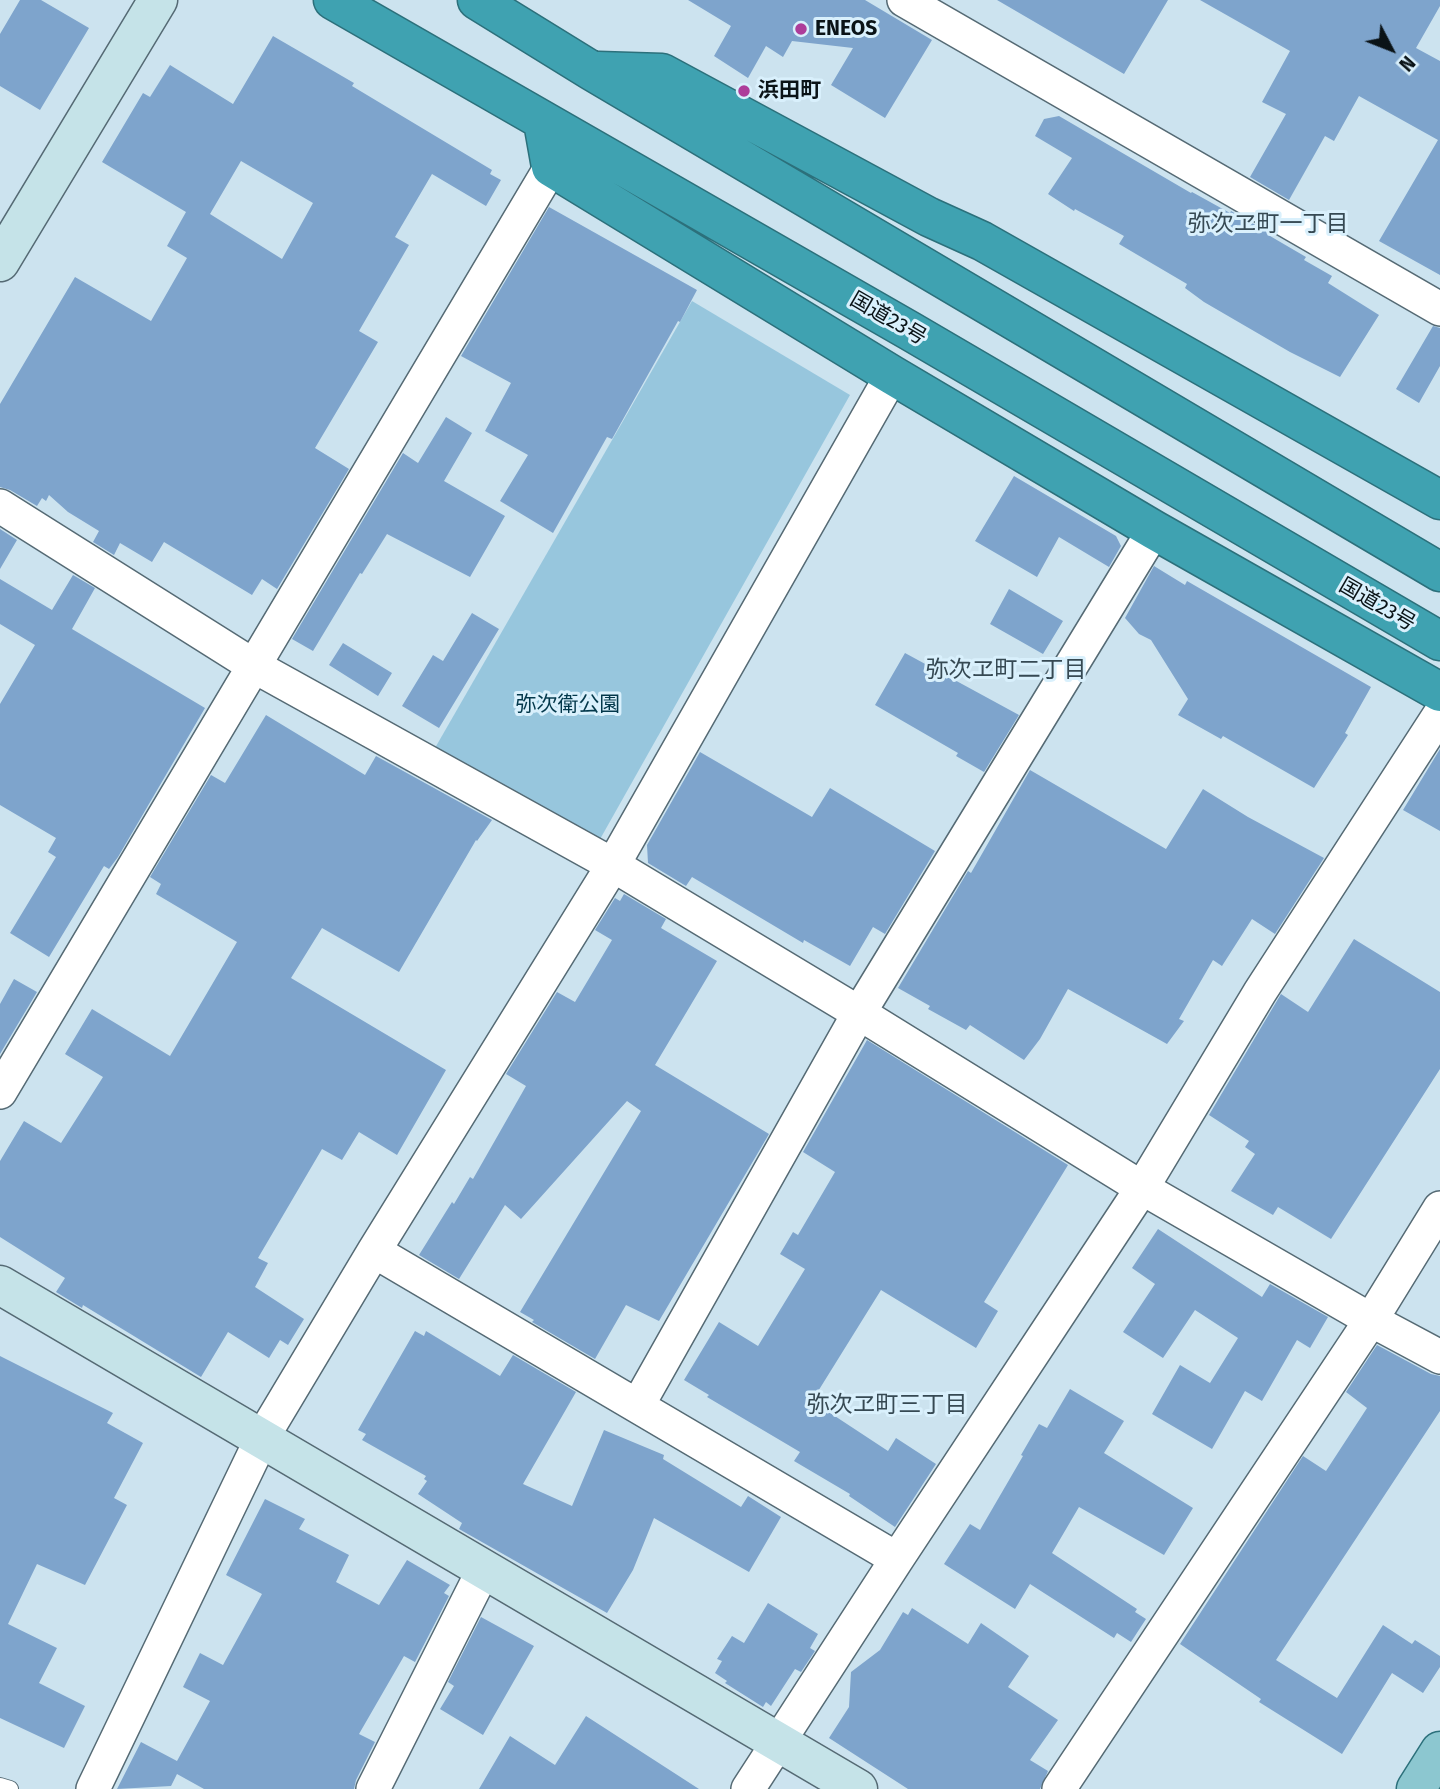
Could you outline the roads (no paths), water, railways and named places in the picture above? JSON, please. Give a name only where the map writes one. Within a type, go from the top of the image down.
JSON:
[{"type":"highway","name":"国道23号","points":[[333,0],[910,331],[1440,641]]},
{"type":"highway","points":[[477,0],[592,71],[1440,572]]},
{"type":"highway","points":[[592,71],[662,73],[929,217],[982,241],[1440,500]]},
{"type":"highway","points":[[543,122],[551,167],[892,375],[1154,530],[1440,692]]},
{"type":"main road","points":[[1416,1789],[1440,1751]]},
{"type":"street","points":[[0,262],[158,0]]},
{"type":"street","points":[[904,0],[1440,309]]},
{"type":"street","points":[[0,1092],[551,167]]},
{"type":"street","points":[[93,1789],[262,1438],[374,1251],[613,865],[892,375]]},
{"type":"street","points":[[0,506],[254,667],[613,865],[1142,1188],[1440,1357]]},
{"type":"street","points":[[638,1405],[859,1013],[1154,530]]},
{"type":"street","points":[[748,1789],[1142,1188],[1260,992],[1440,714]]},
{"type":"street","points":[[1059,1789],[1371,1320],[1440,1209]]},
{"type":"street","points":[[374,1251],[897,1559]]},
{"type":"street","points":[[0,1285],[858,1789]]},
{"type":"street","points":[[373,1789],[484,1569]]},
{"type":"lane","points":[[0,1786],[10,1789]]},
{"type":"place","name":"ENEOS","points":[[801,29]]},
{"type":"place","name":"浜田町","points":[[744,91]]},
{"type":"district","name":"弥次ヱ町一丁目","points":[[1268,225]]},
{"type":"district","name":"弥次ヱ町二丁目","points":[[1006,671]]},
{"type":"district","name":"弥次ヱ町三丁目","points":[[887,1406]]},
{"type":"park label","name":"弥次衛公園","points":[[568,705]]}]
